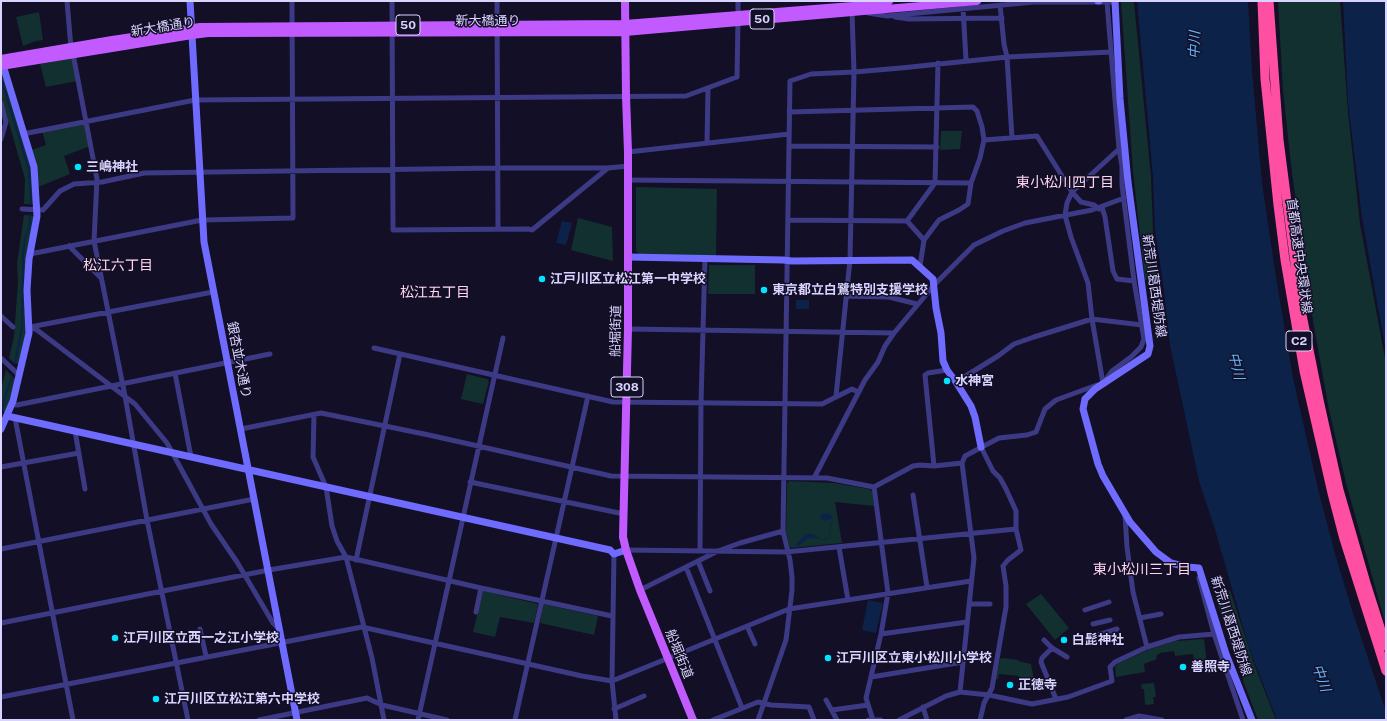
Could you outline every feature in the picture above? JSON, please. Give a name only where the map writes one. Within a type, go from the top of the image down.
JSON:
[{"type":"highway","name":"首都高速中央環状線","points":[[1262,1],[1265,79],[1278,205],[1285,260],[1304,370],[1332,493],[1347,547],[1386,672]]},
{"type":"highway","name":"首都高速中央環状線","points":[[1270,1],[1279,147],[1301,310],[1317,392],[1339,490],[1386,646]]},
{"type":"main road","name":"船堀街道","points":[[625,1],[628,152],[628,329],[623,537],[640,590],[694,720]]},
{"type":"main road","name":"新大橋通り","points":[[2,61],[192,31],[208,33],[292,30],[625,28],[854,7],[889,1]]},
{"type":"main road","name":"新大橋通り","points":[[854,7],[900,7],[977,1]]},
{"type":"street","points":[[67,1],[72,51],[96,172],[97,182],[94,241],[100,277],[125,396],[133,444],[188,720]]},
{"type":"street","name":"銀杏並木通り","points":[[190,1],[204,242],[296,716]]},
{"type":"street","points":[[30,254],[202,220],[292,218],[292,1]]},
{"type":"street","points":[[392,1],[393,230],[532,230],[608,168]]},
{"type":"street","points":[[497,1],[498,229]]},
{"type":"street","points":[[23,134],[195,100],[686,96],[738,77],[738,1]]},
{"type":"street","points":[[854,7],[869,1]]},
{"type":"street","points":[[887,16],[1034,2],[1112,1],[1111,52],[1119,149],[1124,166],[1124,198],[1134,281],[1144,339],[1141,347],[1131,357],[1112,371],[1103,383],[1056,400],[1045,409],[1036,432],[1027,435],[999,438],[965,456],[962,463],[974,558],[960,692]]},
{"type":"street","name":"新荒川葛西堤防線","points":[[1112,1],[1124,166],[1150,350],[1145,356],[1095,389],[1084,399],[1083,409],[1098,464],[1103,476],[1125,514],[1139,534],[1156,552],[1171,564],[1199,568],[1228,666],[1252,720]]},
{"type":"street","points":[[1000,5],[1004,44],[1007,57],[1012,138]]},
{"type":"street","points":[[854,7],[887,16],[909,19],[964,20],[1002,18]]},
{"type":"street","points":[[836,396],[850,260],[854,7]]},
{"type":"street","points":[[963,8],[966,60]]},
{"type":"street","points":[[758,720],[786,640],[792,577],[783,531],[790,81],[811,74],[854,72],[966,60],[1111,52]]},
{"type":"street","points":[[1,429],[4,417],[12,404],[29,327],[27,290],[30,254],[37,210],[34,167],[2,61]]},
{"type":"street","points":[[907,221],[935,183],[938,63]]},
{"type":"street","points":[[707,143],[708,89]]},
{"type":"street","points":[[1,103],[9,129]]},
{"type":"street","points":[[789,112],[973,107],[977,111],[984,140],[980,158],[971,183],[968,204],[939,220],[924,240],[920,266]]},
{"type":"street","points":[[1,139],[6,122]]},
{"type":"street","points":[[628,152],[789,134]]},
{"type":"street","points":[[984,140],[1037,136],[1072,192],[1081,202],[1094,204],[1100,208],[1105,217],[1113,271],[1117,279],[1134,281]]},
{"type":"street","points":[[789,146],[937,147]]},
{"type":"street","points":[[1103,383],[1092,319],[1088,283],[1071,237],[1065,214],[1067,203],[1072,192],[1119,149]]},
{"type":"street","points":[[22,210],[37,210],[45,208],[60,191],[74,184],[135,176],[144,172],[608,168],[628,166]]},
{"type":"street","points":[[628,180],[971,183]]},
{"type":"street","points":[[814,478],[858,392],[894,333],[934,284],[974,245],[1025,222],[1100,208],[1124,198]]},
{"type":"street","points":[[788,220],[907,221],[924,240]]},
{"type":"street","points":[[69,246],[100,277]]},
{"type":"street","points":[[628,257],[788,260],[912,260],[933,279],[944,361],[947,370],[971,406],[975,416],[981,447],[993,471],[1000,478],[1016,511],[1016,529],[1021,550],[1003,566],[1006,586],[1006,607],[993,683],[989,695],[984,703],[980,720]]},
{"type":"street","points":[[700,551],[701,403],[705,258]]},
{"type":"street","points":[[29,327],[213,292]]},
{"type":"street","points":[[847,296],[889,297],[917,304]]},
{"type":"street","points":[[1,316],[13,327]]},
{"type":"street","points":[[956,382],[998,356],[1014,344],[1092,319],[1142,325]]},
{"type":"street","points":[[29,327],[37,330],[135,404],[167,443],[203,510],[245,575],[273,623],[280,629]]},
{"type":"street","points":[[628,329],[894,333]]},
{"type":"street","points":[[418,720],[503,338]]},
{"type":"street","points":[[374,348],[613,402],[822,404],[852,389],[858,392]]},
{"type":"street","points":[[12,404],[17,405],[270,354]]},
{"type":"street","points":[[356,560],[400,354]]},
{"type":"street","points":[[1,358],[19,375]]},
{"type":"street","points":[[934,466],[925,375],[928,373],[947,370]]},
{"type":"street","points":[[175,373],[191,457]]},
{"type":"street","points":[[516,720],[588,396]]},
{"type":"street","points":[[241,429],[321,413],[384,425],[611,476],[827,478],[874,487],[913,466],[934,466],[962,463]]},
{"type":"street","points":[[314,414],[313,457],[326,487],[332,526],[337,540],[346,557],[364,627],[384,720]]},
{"type":"street","points":[[4,417],[16,418],[172,452],[610,550],[614,554],[612,681],[616,720]]},
{"type":"street","points":[[16,418],[23,463],[73,720]]},
{"type":"street","points":[[75,431],[85,489]]},
{"type":"street","points":[[1,467],[79,453]]},
{"type":"street","points":[[470,482],[564,503],[624,514]]},
{"type":"street","points":[[873,720],[866,698],[881,634],[888,593],[874,487]]},
{"type":"street","points":[[913,496],[921,539],[927,588]]},
{"type":"street","points":[[1,549],[254,499]]},
{"type":"street","points":[[1125,514],[1127,547],[1133,592],[1147,647]]},
{"type":"street","points":[[614,554],[626,550],[788,552],[1016,529]]},
{"type":"street","points":[[640,590],[718,551],[783,531]]},
{"type":"street","points":[[839,547],[848,600]]},
{"type":"street","points":[[1,623],[268,570],[346,557],[612,616]]},
{"type":"street","points":[[698,561],[710,591]]},
{"type":"street","points":[[686,567],[742,708]]},
{"type":"street","points":[[1196,567],[1214,634],[1228,666],[1243,720]]},
{"type":"street","points":[[1,697],[176,660],[206,656],[364,627],[582,676],[612,681],[789,609],[971,581]]},
{"type":"street","points":[[476,612],[481,588]]},
{"type":"street","points":[[1085,610],[1109,602]]},
{"type":"street","points":[[969,604],[990,604]]},
{"type":"street","points":[[1140,618],[1161,614]]},
{"type":"street","points":[[1093,624],[1110,620]]},
{"type":"street","points":[[881,634],[968,622]]},
{"type":"street","points":[[747,626],[755,644]]},
{"type":"street","points":[[200,628],[206,656]]},
{"type":"street","points":[[1098,635],[1117,629]]},
{"type":"street","points":[[899,720],[946,696],[960,692],[989,695],[1026,704],[1068,697],[1112,681],[1110,667],[1115,662],[1147,647],[1179,637],[1214,634]]},
{"type":"street","points":[[1044,640],[1052,648],[1067,657]]},
{"type":"street","points":[[1052,648],[1042,658],[1041,662],[1056,699]]},
{"type":"street","points":[[871,677],[962,662]]},
{"type":"street","points":[[614,709],[644,696]]},
{"type":"street","points":[[259,720],[296,716],[367,698],[382,705],[447,720]]},
{"type":"street","points":[[826,700],[837,720]]},
{"type":"street","points":[[714,720],[758,702],[771,705],[808,707],[814,720]]},
{"type":"street","points":[[832,710],[868,705]]},
{"type":"street","points":[[923,707],[927,720]]},
{"type":"street","points":[[1126,720],[1139,716],[1162,720]]},
{"type":"street","points":[[868,720],[881,720]]},
{"type":"green space","points":[[1278,1],[1340,1],[1348,112],[1360,224],[1386,363],[1386,626],[1346,483],[1329,410],[1313,321],[1292,173],[1283,91]]},
{"type":"green space","points":[[1121,2],[1134,2],[1151,177],[1153,232],[1159,278],[1145,280],[1133,171]]},
{"type":"green space","points":[[39,12],[43,40],[23,46],[16,17]]},
{"type":"green space","points":[[72,58],[77,81],[46,87],[40,64]]},
{"type":"green space","points":[[1,74],[3,74],[31,168],[34,204],[24,204],[25,179],[1,95]]},
{"type":"green space","points":[[86,123],[90,146],[64,156],[70,174],[36,188],[29,151],[46,145],[42,131]]},
{"type":"green space","points":[[941,131],[962,131],[960,149],[940,150]]},
{"type":"green space","points":[[636,187],[717,189],[716,256],[640,255],[636,251]]},
{"type":"green space","points":[[24,215],[34,216],[26,333],[19,364],[14,363],[9,358],[14,336],[18,282],[17,264]]},
{"type":"green space","points":[[578,218],[612,227],[613,261],[571,250]]},
{"type":"green space","points":[[709,265],[755,265],[755,294],[708,294]]},
{"type":"green space","points":[[6,370],[15,379],[6,412],[1,410],[1,389]]},
{"type":"green space","points":[[467,374],[487,379],[489,381],[483,404],[461,399]]},
{"type":"green space","points":[[789,481],[834,483],[869,489],[872,491],[874,506],[835,502],[842,543],[790,548],[786,532],[787,484]]},
{"type":"green space","points":[[1230,590],[1253,661],[1276,720],[1258,720],[1245,686],[1215,596]]},
{"type":"green space","points":[[483,591],[538,604],[534,623],[500,617],[495,637],[473,632]]},
{"type":"green space","points":[[1041,594],[1069,628],[1055,640],[1026,604]]},
{"type":"green space","points":[[543,604],[598,616],[594,635],[540,623]]},
{"type":"green space","points":[[1204,639],[1207,663],[1195,665],[1193,654],[1175,656],[1174,651],[1160,653],[1156,656],[1157,659],[1144,664],[1145,672],[1116,677],[1115,666],[1150,649],[1176,641]]},
{"type":"green space","points":[[1000,659],[1018,660],[1031,664],[1036,690],[1021,690],[1019,687],[1019,676],[999,674],[998,679],[996,679]]},
{"type":"green space","points":[[1154,683],[1156,697],[1153,697],[1154,704],[1145,705],[1144,689],[1142,689],[1141,684]]},
{"type":"water","name":"中川","points":[[1137,1],[1248,1],[1252,70],[1262,183],[1293,378],[1319,493],[1336,557],[1386,712],[1386,720],[1277,720],[1249,648],[1214,526],[1199,481],[1170,345],[1155,230],[1153,176]]},
{"type":"water","points":[[1343,1],[1386,1],[1386,352],[1362,218],[1348,102]]},
{"type":"water","points":[[562,221],[572,223],[566,245],[556,243]]},
{"type":"water","points":[[796,300],[809,300],[809,309],[796,309]]},
{"type":"water","points":[[827,513],[832,516],[833,519],[828,538],[824,540],[815,538],[807,539],[798,546],[795,545],[805,535],[809,534],[813,534],[821,539],[828,537],[832,519],[823,521],[819,516]]},
{"type":"water","points":[[868,600],[883,603],[876,633],[862,630]]},
{"type":"waterway","points":[[1,76],[29,170],[31,204]]},
{"type":"waterway","points":[[15,363],[22,327],[23,254],[25,238],[29,228],[30,215]]},
{"type":"waterway","points":[[2,410],[12,377]]},
{"type":"place","name":"三嶋神社","points":[[78,167]]},
{"type":"place","name":"江戸川区立松江第一中学校","points":[[542,279]]},
{"type":"place","name":"東京都立白鷺特別支援学校","points":[[764,290]]},
{"type":"place","name":"水神宮","points":[[947,381]]},
{"type":"place","name":"江戸川区立西一之江小学校","points":[[115,638]]},
{"type":"place","name":"白髭神社","points":[[1064,640]]},
{"type":"place","name":"江戸川区立東小松川小学校","points":[[828,658]]},
{"type":"place","name":"善照寺","points":[[1183,667]]},
{"type":"place","name":"正徳寺","points":[[1010,685]]},
{"type":"place","name":"江戸川区立松江第六中学校","points":[[156,699]]},
{"type":"district","name":"東小松川四丁目","points":[[1065,183]]},
{"type":"district","name":"松江六丁目","points":[[118,266]]},
{"type":"district","name":"松江五丁目","points":[[435,293]]},
{"type":"district","name":"東小松川三丁目","points":[[1142,570]]}]
